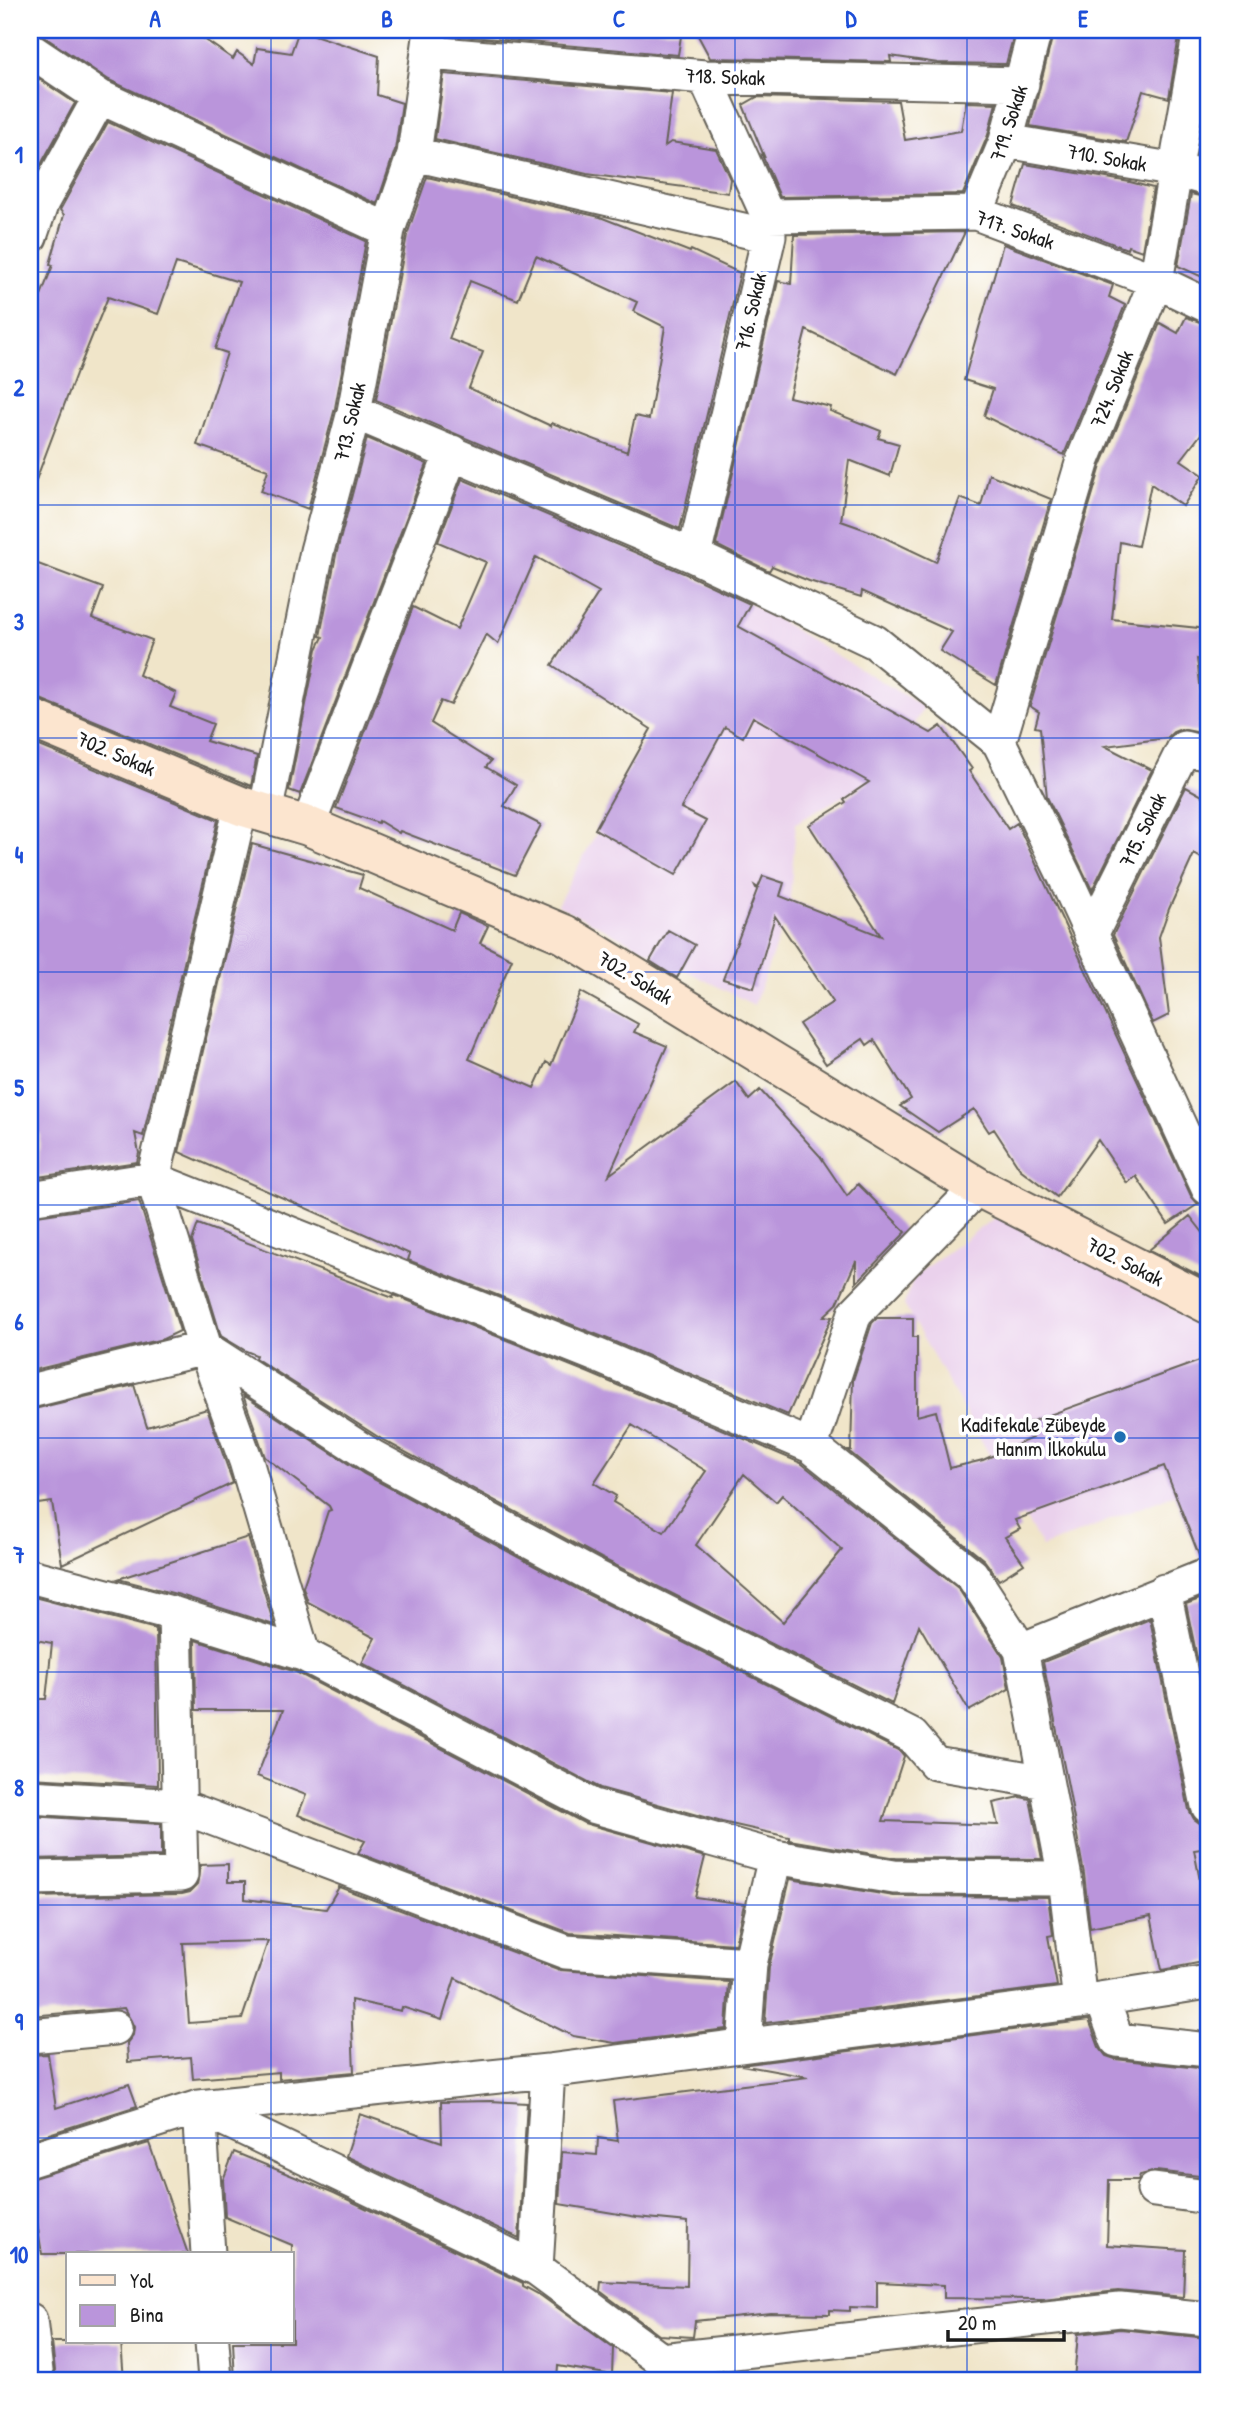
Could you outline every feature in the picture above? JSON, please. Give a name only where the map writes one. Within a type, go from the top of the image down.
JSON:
[{"type":"street","name":"719. Sokak","points":[[976,213],[1006,141],[1035,30]]},
{"type":"street","name":"724. Sokak","points":[[999,742],[1083,460],[1156,281],[1200,30]]},
{"type":"street","name":"718. Sokak","points":[[431,41],[705,77],[1022,84]]},
{"type":"street","name":"713. Sokak","points":[[153,1180],[253,810],[354,412],[388,230],[414,154],[431,41]]},
{"type":"street","points":[[30,50],[100,97],[388,230]]},
{"type":"street","points":[[705,77],[769,226]]},
{"type":"street","points":[[30,237],[36,197],[100,97]]},
{"type":"street","name":"710. Sokak","points":[[1006,141],[1176,170],[1208,179]]},
{"type":"street","name":"717. Sokak","points":[[414,154],[769,226],[976,213],[1156,281],[1208,306]]},
{"type":"street","name":"716. Sokak","points":[[694,556],[769,226]]},
{"type":"street","points":[[354,412],[694,556],[875,642],[999,742],[1066,879],[1208,1188]]},
{"type":"street","points":[[308,826],[452,452]]},
{"type":"street","name":"702. Sokak","points":[[30,718],[253,810],[308,826],[564,934],[978,1187],[1208,1304]]},
{"type":"street","name":"715. Sokak","points":[[1091,935],[1184,747],[1208,754]]},
{"type":"street","points":[[30,1198],[153,1180],[596,1355],[811,1446],[972,1575],[1021,1650],[1091,2000],[1117,2040],[1208,2050]]},
{"type":"street","points":[[153,1180],[205,1348],[246,1461],[303,1654]]},
{"type":"street","points":[[811,1446],[855,1313],[978,1187]]},
{"type":"street","points":[[30,1391],[205,1348],[373,1457],[592,1575],[912,1736],[935,1763],[1046,1782]]},
{"type":"street","points":[[1021,1650],[1208,1575]]},
{"type":"street","points":[[30,1576],[175,1614],[303,1654],[593,1807],[775,1857],[894,1877],[1065,1878]]},
{"type":"street","points":[[1164,1591],[1208,1806]]},
{"type":"street","points":[[30,1878],[181,1875],[175,1614]]},
{"type":"street","points":[[30,1797],[180,1806],[566,1952],[750,1964]]},
{"type":"street","points":[[744,2045],[750,1964],[775,1857]]},
{"type":"street","points":[[30,2160],[199,2107],[548,2071],[1091,2000],[1208,1982]]},
{"type":"street","points":[[30,2036],[115,2028]]},
{"type":"street","points":[[536,2268],[548,2071]]},
{"type":"street","points":[[199,2107],[208,2252]]},
{"type":"street","points":[[199,2107],[536,2268],[661,2360],[1120,2310],[1208,2319]]},
{"type":"street","points":[[1154,2190],[1208,2197]]},
{"type":"street","points":[[30,2320],[37,2380]]},
{"type":"street","points":[[212,2344],[215,2380]]},
{"type":"shaded area","points":[[729,591],[924,707],[885,772],[796,823],[789,910],[754,1005],[557,905]]},
{"type":"shaded area","points":[[1004,1211],[1208,1330],[1208,1481],[1042,1547],[904,1305],[914,1276]]},
{"type":"building","points":[[47,30],[191,30],[233,59],[237,52],[254,64],[257,48],[291,53],[299,30],[379,56],[377,95],[402,103],[395,150],[377,204],[109,80],[43,36]]},
{"type":"building","points":[[450,30],[682,30],[678,55],[450,35]]},
{"type":"building","points":[[695,30],[1015,30],[1006,64],[938,63],[890,56],[891,62],[710,58]]},
{"type":"building","points":[[1054,30],[1180,30],[1169,98],[1143,91],[1126,142],[1030,126]]},
{"type":"building","points":[[30,73],[75,103],[30,184]]},
{"type":"building","points":[[444,74],[672,93],[665,146],[671,142],[716,149],[730,179],[728,193],[587,174],[435,139]]},
{"type":"building","points":[[757,97],[898,101],[905,140],[961,131],[966,102],[996,103],[988,135],[963,194],[780,197],[743,105]]},
{"type":"building","points":[[108,122],[366,241],[335,408],[308,509],[261,491],[268,470],[197,445],[227,353],[215,349],[239,282],[176,263],[158,314],[108,297],[33,488],[30,488],[30,323],[53,265],[50,264],[64,215],[60,210]]},
{"type":"building","points":[[1201,137],[1208,138],[1208,159],[1197,156]]},
{"type":"building","points":[[1025,164],[1153,188],[1142,251],[1128,246],[1127,249],[1013,206]]},
{"type":"building","points":[[427,177],[600,217],[690,252],[691,250],[740,273],[680,529],[376,400],[407,235]],"holes":[[[536,256],[637,302],[633,311],[665,327],[649,419],[635,416],[627,452],[552,423],[551,426],[469,388],[483,352],[449,339],[470,281],[518,300]]]},
{"type":"building","points":[[1191,194],[1208,198],[1208,285],[1205,283],[1207,279],[1178,266]]},
{"type":"building","points":[[965,232],[897,374],[806,330],[789,397],[831,407],[830,411],[881,431],[878,438],[899,444],[890,476],[849,460],[841,521],[875,533],[936,562],[960,498],[981,506],[989,474],[1051,499],[996,685],[940,651],[952,632],[862,591],[861,597],[772,566],[769,571],[716,545],[778,281],[791,284],[794,235]]},
{"type":"building","points":[[1003,244],[1113,285],[1109,297],[1125,305],[1064,455],[984,416],[993,389],[964,380]]},
{"type":"building","points":[[1186,317],[1208,325],[1208,425],[1181,460],[1203,475],[1183,506],[1151,484],[1138,546],[1120,542],[1112,619],[1208,629],[1208,661],[1197,659],[1206,734],[1181,729],[1167,738],[1105,746],[1152,770],[1092,890],[1047,797],[1040,728],[1035,727],[1039,712],[1030,706],[1101,466],[1160,323],[1178,333]]},
{"type":"building","points":[[367,438],[427,464],[300,794],[289,790],[317,649],[323,637],[320,636],[336,555]]},
{"type":"building","points":[[462,479],[750,604],[738,626],[931,733],[941,726],[972,769],[969,771],[1008,829],[1017,823],[1191,1196],[1198,1204],[1168,1224],[1136,1176],[1127,1183],[1098,1140],[1057,1197],[1020,1169],[994,1129],[989,1132],[974,1109],[938,1132],[900,1106],[911,1099],[874,1040],[867,1045],[863,1039],[826,1064],[799,1024],[833,1002],[775,916],[754,988],[723,979],[757,890],[755,886],[758,888],[763,876],[784,883],[780,896],[881,936],[809,825],[846,802],[844,799],[869,782],[753,717],[743,737],[725,727],[681,808],[706,821],[676,875],[595,829],[651,729],[552,665],[599,592],[536,557],[498,644],[486,634],[451,705],[441,701],[431,723],[491,761],[486,767],[516,785],[504,806],[541,825],[515,875],[400,831],[399,833],[379,821],[378,823],[336,808],[413,607],[457,629],[486,562],[438,542]]},
{"type":"building","points":[[30,561],[103,588],[92,618],[152,640],[139,675],[176,693],[170,707],[213,724],[206,741],[257,756],[251,786],[30,697]]},
{"type":"building","points":[[30,742],[218,820],[143,1136],[135,1133],[139,1153],[137,1162],[38,1177],[40,1133],[32,1133],[34,1106],[30,1105]]},
{"type":"building","points":[[1186,787],[1208,799],[1208,862],[1194,854],[1159,937],[1169,1015],[1153,1023],[1113,935]]},
{"type":"building","points":[[252,844],[363,875],[359,888],[452,930],[459,913],[488,926],[480,943],[512,959],[469,1059],[534,1088],[546,1062],[551,1065],[581,992],[638,1024],[634,1032],[667,1046],[609,1175],[736,1082],[749,1100],[760,1090],[820,1156],[847,1196],[858,1184],[906,1232],[856,1283],[856,1261],[837,1304],[824,1316],[832,1317],[788,1415],[603,1337],[408,1260],[410,1254],[179,1152]]},
{"type":"building","points":[[668,930],[695,945],[677,978],[650,961]]},
{"type":"building","points":[[139,1201],[180,1331],[163,1339],[30,1371],[30,1217]]},
{"type":"building","points":[[1190,1216],[1208,1239],[1208,1280],[1149,1250]]},
{"type":"building","points":[[198,1224],[393,1298],[394,1295],[589,1373],[801,1463],[958,1588],[1003,1657],[1009,1689],[969,1711],[919,1625],[892,1704],[601,1558],[383,1440],[255,1358],[256,1355],[221,1336],[192,1241]],"holes":[[[632,1425],[706,1471],[664,1532],[613,1502],[616,1496],[594,1483]],[[744,1474],[776,1502],[782,1495],[842,1550],[783,1622],[696,1545]]]},
{"type":"building","points":[[877,1318],[913,1318],[913,1337],[917,1337],[917,1416],[936,1411],[950,1468],[983,1460],[1032,1438],[1027,1423],[1208,1358],[1208,1556],[1200,1558],[1164,1466],[1015,1520],[1020,1529],[1005,1537],[1024,1564],[999,1580],[984,1560],[847,1450],[851,1450],[853,1380],[872,1323]]},
{"type":"building","points":[[134,1385],[147,1427],[207,1409],[233,1483],[62,1564],[52,1502],[30,1505],[30,1410]]},
{"type":"building","points":[[243,1395],[364,1474],[583,1592],[900,1751],[904,1756],[883,1821],[998,1825],[993,1803],[1020,1797],[1030,1799],[1042,1859],[896,1858],[789,1840],[789,1837],[722,1822],[600,1788],[362,1663],[375,1638],[308,1602],[303,1587],[328,1511],[331,1510],[265,1457]]},
{"type":"building","points":[[248,1537],[274,1625],[180,1595],[118,1579]]},
{"type":"building","points":[[30,1596],[156,1629],[158,1785],[30,1778],[30,1699],[46,1699],[52,1643],[30,1639]]},
{"type":"building","points":[[1208,1596],[1208,1711],[1186,1604]]},
{"type":"building","points":[[1150,1619],[1189,1810],[1194,1819],[1208,1825],[1208,1848],[1194,1850],[1208,1922],[1208,1961],[1162,1970],[1151,1916],[1090,1928],[1084,1874],[1043,1662]]},
{"type":"building","points":[[195,1640],[296,1672],[584,1823],[705,1857],[695,1897],[744,1904],[735,1944],[570,1933],[358,1853],[365,1841],[298,1815],[306,1795],[257,1776],[283,1710],[196,1710]]},
{"type":"building","points":[[30,1816],[161,1824],[161,1856],[30,1859]]},
{"type":"building","points":[[228,1864],[228,1882],[245,1882],[245,1899],[326,1909],[339,1887],[560,1970],[729,1982],[726,2029],[615,2043],[573,2036],[455,1978],[442,2020],[402,2007],[401,2011],[351,2000],[354,2072],[279,2079],[279,2072],[193,2079],[191,2057],[128,2062],[127,2043],[133,2035],[134,2027],[124,2008],[30,2016],[30,1897],[182,1894],[190,1892],[197,1885],[200,1865]],"holes":[[[268,1941],[242,2019],[189,2023],[183,1943]]]},
{"type":"building","points":[[790,1879],[894,1896],[1048,1897],[1053,1935],[1048,1936],[1057,1986],[765,2023],[769,1967]]},
{"type":"building","points":[[1089,2020],[1099,2047],[1106,2056],[1208,2069],[1208,2177],[1156,2171],[1140,2175],[1138,2180],[1109,2180],[1107,2245],[1185,2250],[1183,2297],[1118,2291],[1042,2299],[944,2298],[944,2285],[877,2282],[877,2308],[850,2307],[850,2311],[830,2310],[830,2314],[770,2313],[695,2321],[693,2337],[659,2335],[600,2291],[601,2282],[687,2286],[688,2222],[559,2204],[562,2152],[597,2155],[598,2138],[618,2141],[613,2101],[808,2077],[741,2065]]},
{"type":"building","points":[[48,2054],[56,2108],[129,2084],[137,2106],[30,2140],[30,2055]]},
{"type":"building","points":[[441,2102],[527,2103],[519,2238],[346,2156],[360,2114],[442,2142]]},
{"type":"building","points":[[149,2143],[187,2252],[42,2254],[30,2179]]},
{"type":"building","points":[[234,2152],[334,2193],[523,2283],[523,2286],[540,2295],[613,2348],[612,2375],[558,2366],[557,2380],[235,2380],[233,2344],[294,2344],[294,2252],[292,2245],[225,2217],[223,2180]]},
{"type":"building","points":[[1120,2329],[1208,2338],[1203,2380],[1074,2380],[1078,2334]]},
{"type":"building","points":[[52,2342],[121,2344],[124,2380],[56,2380]]},
{"type":"place","name":"Kadifekale Zübeyde Hanım İlkokulu","points":[[1120,1437]]}]
